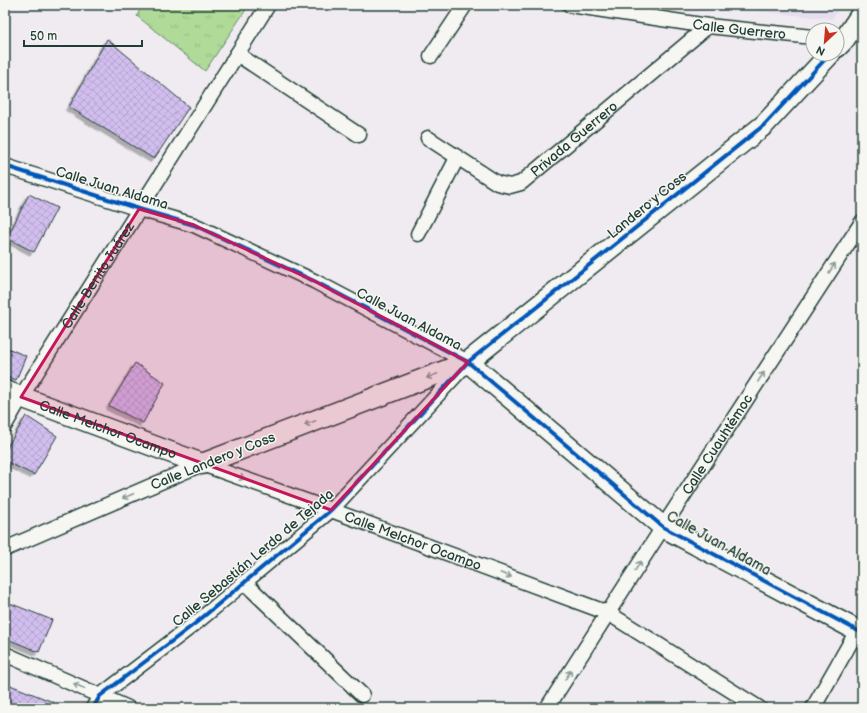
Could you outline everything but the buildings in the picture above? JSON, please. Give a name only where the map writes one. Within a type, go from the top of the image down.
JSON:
[{"type":"street","name":"Calle Benito Juárez","points":[[5,425],[13,394],[139,210],[268,5]]},
{"type":"street","points":[[431,56],[464,5]]},
{"type":"street","name":"Calle Guerrero","points":[[570,5],[708,26],[805,36]]},
{"type":"street","name":"Landero y Coss","points":[[845,38],[862,13]]},
{"type":"street","name":"Privada Guerrero","points":[[428,138],[497,183],[510,186],[521,184],[708,26]]},
{"type":"street","points":[[237,54],[359,135]]},
{"type":"street","name":"Landero y Coss","points":[[468,362],[764,125],[824,62]]},
{"type":"street","points":[[418,234],[457,158]]},
{"type":"street","name":"Calle Juan Aldama","points":[[5,166],[139,210],[194,225],[314,281],[468,362],[663,527],[859,632]]},
{"type":"street","name":"Calle Cuauhtémoc","points":[[547,708],[862,222]]},
{"type":"street","name":"Calle Landero y Coss","points":[[5,549],[202,464],[468,362]]},
{"type":"street","name":"Calle Sebastián Lerdo de Tejada","points":[[93,708],[100,696],[197,622],[331,510],[468,362]]},
{"type":"street","name":"Calle Melchor Ocampo","points":[[13,394],[608,613],[759,708]]},
{"type":"street","points":[[244,582],[362,695]]},
{"type":"street","points":[[813,708],[859,632]]},
{"type":"street","points":[[5,654],[128,708]]},
{"type":"highlighted area","points":[[139,209],[194,225],[314,281],[468,362],[331,510],[21,397]]},
{"type":"shaded area","points":[[761,5],[842,5],[832,19],[757,11]]},
{"type":"green space","points":[[142,5],[249,5],[205,71],[137,16]]},
{"type":"cycle path","points":[[93,708],[100,696],[197,622],[331,510],[468,362],[764,125],[823,62]]},
{"type":"cycle path","points":[[5,166],[194,225],[314,281],[468,362],[663,527],[862,633]]}]
